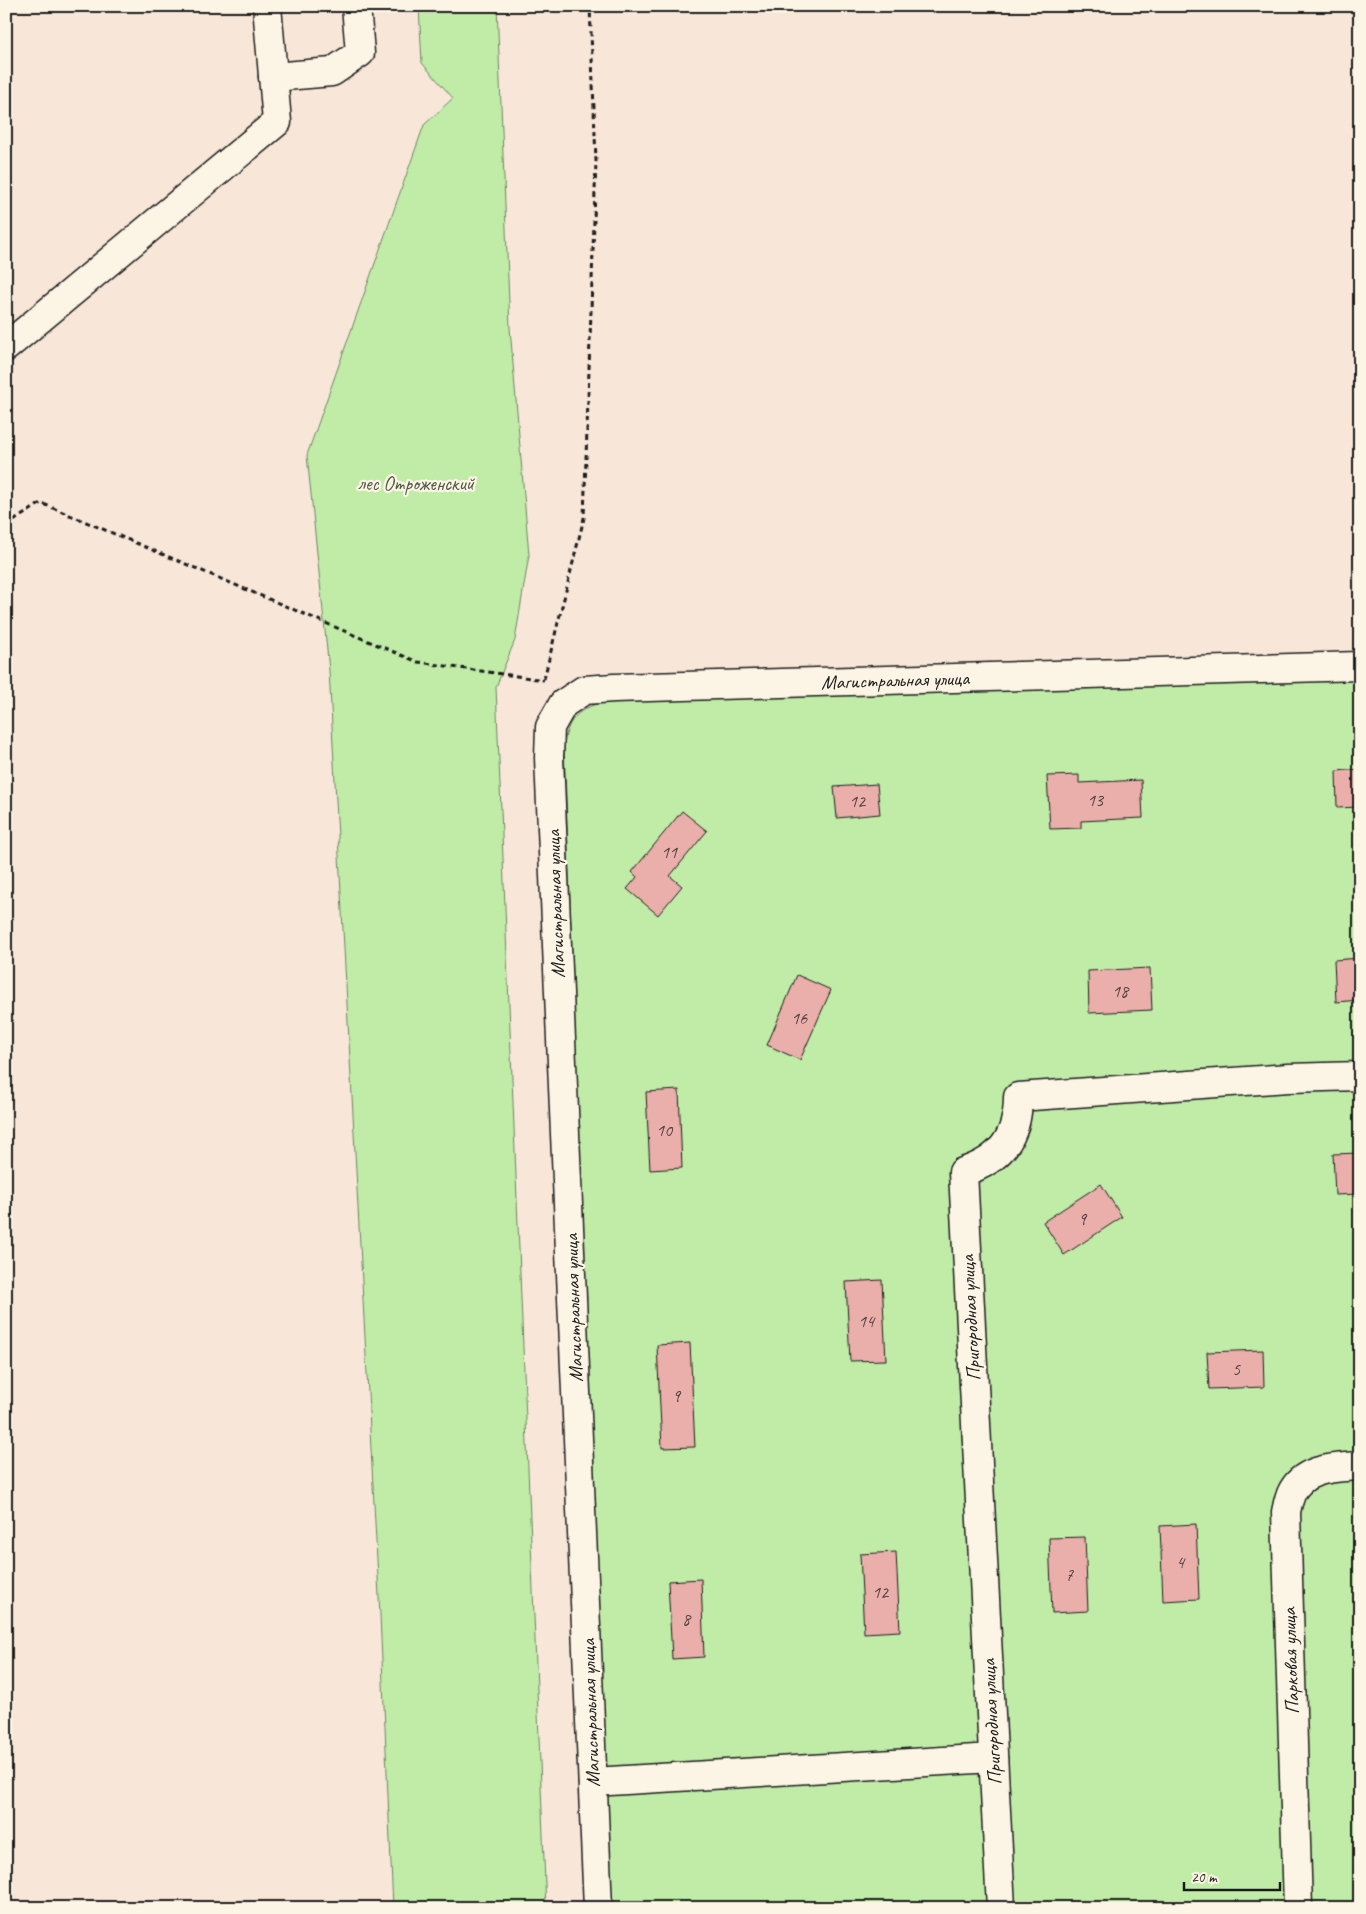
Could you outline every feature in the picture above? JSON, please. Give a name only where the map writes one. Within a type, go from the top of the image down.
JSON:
[{"type":"street","points":[[6,347],[276,122],[267,6]]},
{"type":"street","points":[[273,77],[332,72],[360,53],[356,6]]},
{"type":"street","name":"Магистральная улица","points":[[598,1908],[549,758],[550,728],[563,704],[584,690],[614,688],[1360,666]]},
{"type":"street","name":"Пригородная улица","points":[[1001,1908],[963,1172],[979,1167],[993,1158],[1005,1145],[1013,1130],[1018,1114],[1018,1097],[1288,1078],[1360,1076]]},
{"type":"street","name":"Парковая улица","points":[[1298,1908],[1286,1512],[1292,1492],[1303,1478],[1320,1470],[1360,1466]]},
{"type":"street","points":[[593,1782],[993,1758]]},
{"type":"path","points":[[544,679],[584,518],[596,161],[590,6]]},
{"type":"path","points":[[6,526],[40,503],[418,662],[544,679],[563,704]]},
{"type":"green space","name":"лес Отроженский","points":[[419,6],[497,6],[510,328],[529,555],[515,640],[496,687],[546,1908],[393,1908],[380,1615],[329,670],[307,455],[424,125],[453,98],[422,63]]},
{"type":"green space","points":[[1360,677],[1360,1908],[609,1908],[564,744],[574,717],[584,709],[599,703]]},
{"type":"building","points":[[1360,769],[1360,807],[1337,808],[1336,771]]},
{"type":"building","points":[[1079,775],[1079,783],[1141,780],[1143,818],[1081,821],[1081,828],[1050,829],[1047,776]]},
{"type":"building","points":[[877,784],[880,814],[837,818],[834,787]]},
{"type":"building","points":[[682,811],[707,831],[670,876],[682,886],[658,915],[627,889],[637,877],[632,872]]},
{"type":"building","points":[[1360,958],[1360,1000],[1336,1002],[1334,960]]},
{"type":"building","points":[[1150,968],[1152,1010],[1089,1013],[1088,971]]},
{"type":"building","points":[[797,975],[831,990],[800,1060],[767,1045]]},
{"type":"building","points":[[679,1090],[682,1168],[650,1170],[646,1092]]},
{"type":"building","points":[[1360,1153],[1360,1194],[1335,1195],[1333,1154]]},
{"type":"building","points":[[1101,1184],[1122,1217],[1064,1255],[1043,1222]]},
{"type":"building","points":[[882,1280],[886,1360],[850,1361],[846,1282]]},
{"type":"building","points":[[690,1343],[695,1447],[662,1448],[657,1345]]},
{"type":"building","points":[[1263,1350],[1264,1387],[1209,1389],[1207,1352]]},
{"type":"building","points":[[1196,1524],[1199,1599],[1163,1601],[1160,1526]]},
{"type":"building","points":[[1085,1537],[1088,1611],[1052,1613],[1049,1538]]},
{"type":"building","points":[[896,1552],[900,1631],[864,1633],[860,1554]]},
{"type":"building","points":[[701,1579],[704,1657],[672,1659],[668,1581]]}]
